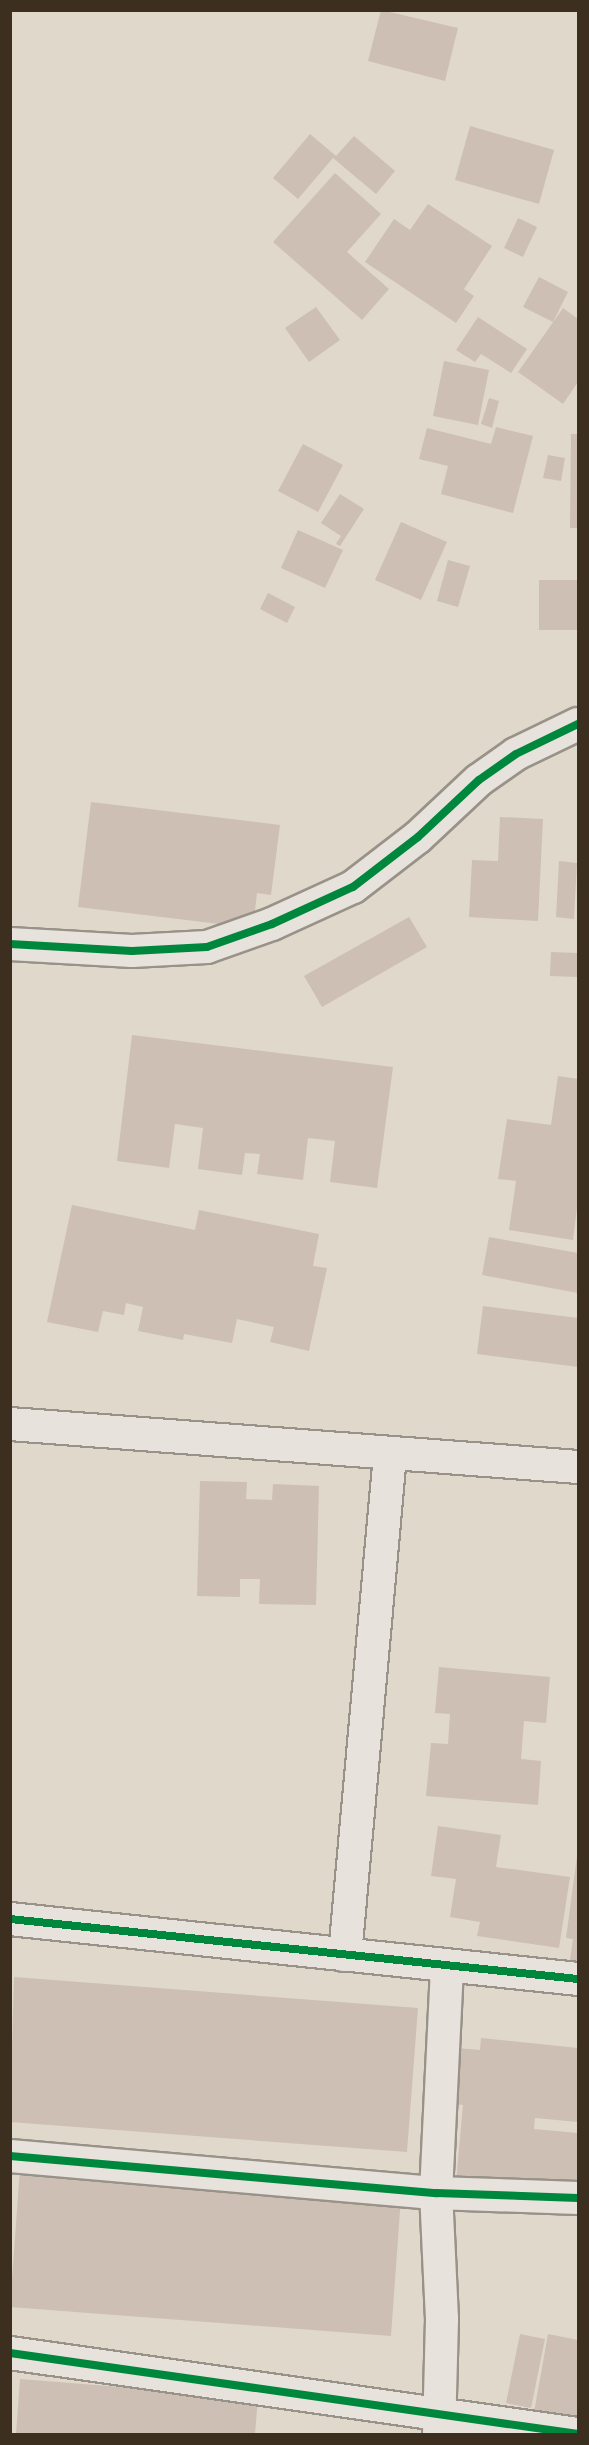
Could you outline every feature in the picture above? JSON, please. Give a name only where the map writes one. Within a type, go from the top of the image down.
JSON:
[{"type":"street","points":[[10,944],[132,951],[207,947],[272,924],[353,886],[418,837],[479,780],[516,754],[579,724]]},
{"type":"street","points":[[10,1424],[390,1455],[579,1467]]},
{"type":"street","points":[[345,1954],[390,1455]]},
{"type":"street","points":[[10,1919],[579,1979]]},
{"type":"street","points":[[440,2424],[442,2319],[436,2193],[447,1965]]},
{"type":"street","points":[[10,2156],[436,2193],[579,2198]]},
{"type":"street","points":[[10,2353],[440,2424],[579,2434]]},
{"type":"building","points":[[381,10],[458,28],[445,81],[368,61]]},
{"type":"building","points":[[470,126],[554,150],[539,204],[455,180]]},
{"type":"building","points":[[310,134],[336,156],[354,136],[395,171],[376,194],[333,158],[298,199],[273,178]]},
{"type":"building","points":[[335,173],[381,214],[347,252],[389,289],[362,320],[273,242]]},
{"type":"building","points":[[428,204],[492,246],[464,289],[474,296],[456,323],[365,262],[394,219],[410,230]]},
{"type":"building","points":[[518,218],[537,227],[523,257],[504,248]]},
{"type":"building","points":[[539,277],[568,292],[553,322],[523,307]]},
{"type":"building","points":[[316,307],[340,340],[309,362],[285,328]]},
{"type":"building","points":[[563,308],[578,319],[578,382],[563,404],[518,372]]},
{"type":"building","points":[[478,317],[527,349],[511,373],[481,354],[475,362],[456,350]]},
{"type":"building","points":[[444,361],[489,370],[478,425],[433,416]]},
{"type":"building","points":[[489,398],[499,401],[492,428],[481,424]]},
{"type":"building","points":[[496,427],[533,436],[513,513],[441,494],[448,466],[419,459],[427,428],[491,444]]},
{"type":"building","points":[[571,434],[578,434],[578,528],[570,528]]},
{"type":"building","points":[[303,444],[343,465],[318,512],[278,491]]},
{"type":"building","points":[[548,455],[565,458],[561,481],[543,478]]},
{"type":"building","points":[[340,494],[364,509],[340,546],[336,544],[341,536],[321,523]]},
{"type":"building","points":[[401,522],[447,542],[421,600],[375,580]]},
{"type":"building","points":[[298,530],[343,550],[325,588],[281,568]]},
{"type":"building","points":[[448,560],[470,566],[458,607],[437,601]]},
{"type":"building","points":[[539,580],[578,580],[578,630],[539,630]]},
{"type":"building","points":[[268,593],[295,607],[287,623],[260,609]]},
{"type":"building","points":[[91,802],[280,825],[271,895],[257,893],[253,928],[78,907]]},
{"type":"building","points":[[500,817],[543,819],[538,921],[469,917],[472,860],[498,861]]},
{"type":"building","points":[[559,861],[577,863],[574,919],[556,917]]},
{"type":"building","points":[[409,917],[427,947],[322,1007],[304,976]]},
{"type":"building","points":[[551,952],[578,953],[578,977],[550,976]]},
{"type":"building","points":[[132,1035],[393,1067],[377,1188],[330,1182],[335,1141],[308,1138],[303,1180],[257,1174],[260,1154],[245,1153],[242,1175],[198,1169],[203,1128],[175,1124],[169,1168],[117,1161]]},
{"type":"building","points":[[558,1076],[578,1079],[578,1200],[573,1240],[509,1230],[516,1181],[498,1179],[507,1119],[551,1125]]},
{"type":"building","points":[[72,1205],[195,1230],[199,1210],[319,1234],[313,1266],[327,1268],[309,1351],[270,1342],[274,1327],[237,1319],[232,1343],[184,1334],[183,1340],[138,1331],[143,1307],[126,1303],[124,1315],[103,1311],[98,1332],[47,1322]]},
{"type":"building","points":[[489,1237],[578,1253],[578,1293],[482,1275]]},
{"type":"building","points":[[483,1306],[578,1318],[578,1367],[477,1354]]},
{"type":"building","points":[[200,1481],[247,1482],[246,1499],[272,1500],[273,1484],[319,1486],[316,1605],[259,1604],[260,1579],[240,1579],[240,1597],[197,1596]]},
{"type":"building","points":[[439,1667],[550,1677],[546,1723],[524,1721],[521,1759],[541,1761],[538,1805],[426,1796],[431,1743],[448,1744],[450,1714],[435,1713]]},
{"type":"building","points":[[438,1826],[501,1835],[496,1867],[570,1877],[559,1948],[477,1936],[480,1922],[450,1917],[456,1879],[431,1876]]},
{"type":"building","points":[[578,1849],[578,1961],[570,1960],[573,1939],[566,1938]]},
{"type":"building","points":[[14,1977],[418,2008],[407,2152],[10,2122]]},
{"type":"building","points":[[481,2038],[578,2048],[578,2122],[535,2118],[534,2129],[578,2133],[578,2194],[456,2182],[463,2105],[451,2104],[457,2048],[480,2050]]},
{"type":"building","points":[[20,2168],[401,2197],[391,2336],[10,2307]]},
{"type":"building","points":[[520,2334],[545,2339],[531,2408],[506,2403]]},
{"type":"building","points":[[548,2334],[578,2340],[578,2427],[533,2418]]},
{"type":"building","points":[[20,2379],[258,2398],[255,2434],[16,2434]]},
{"type":"cycle path","points":[[10,944],[132,951],[207,947],[272,924],[353,887],[418,837],[479,780],[516,754],[578,724]]},
{"type":"cycle path","points":[[10,1919],[578,1979]]},
{"type":"cycle path","points":[[10,2156],[436,2193],[578,2198]]},
{"type":"cycle path","points":[[10,2353],[578,2434]]}]
